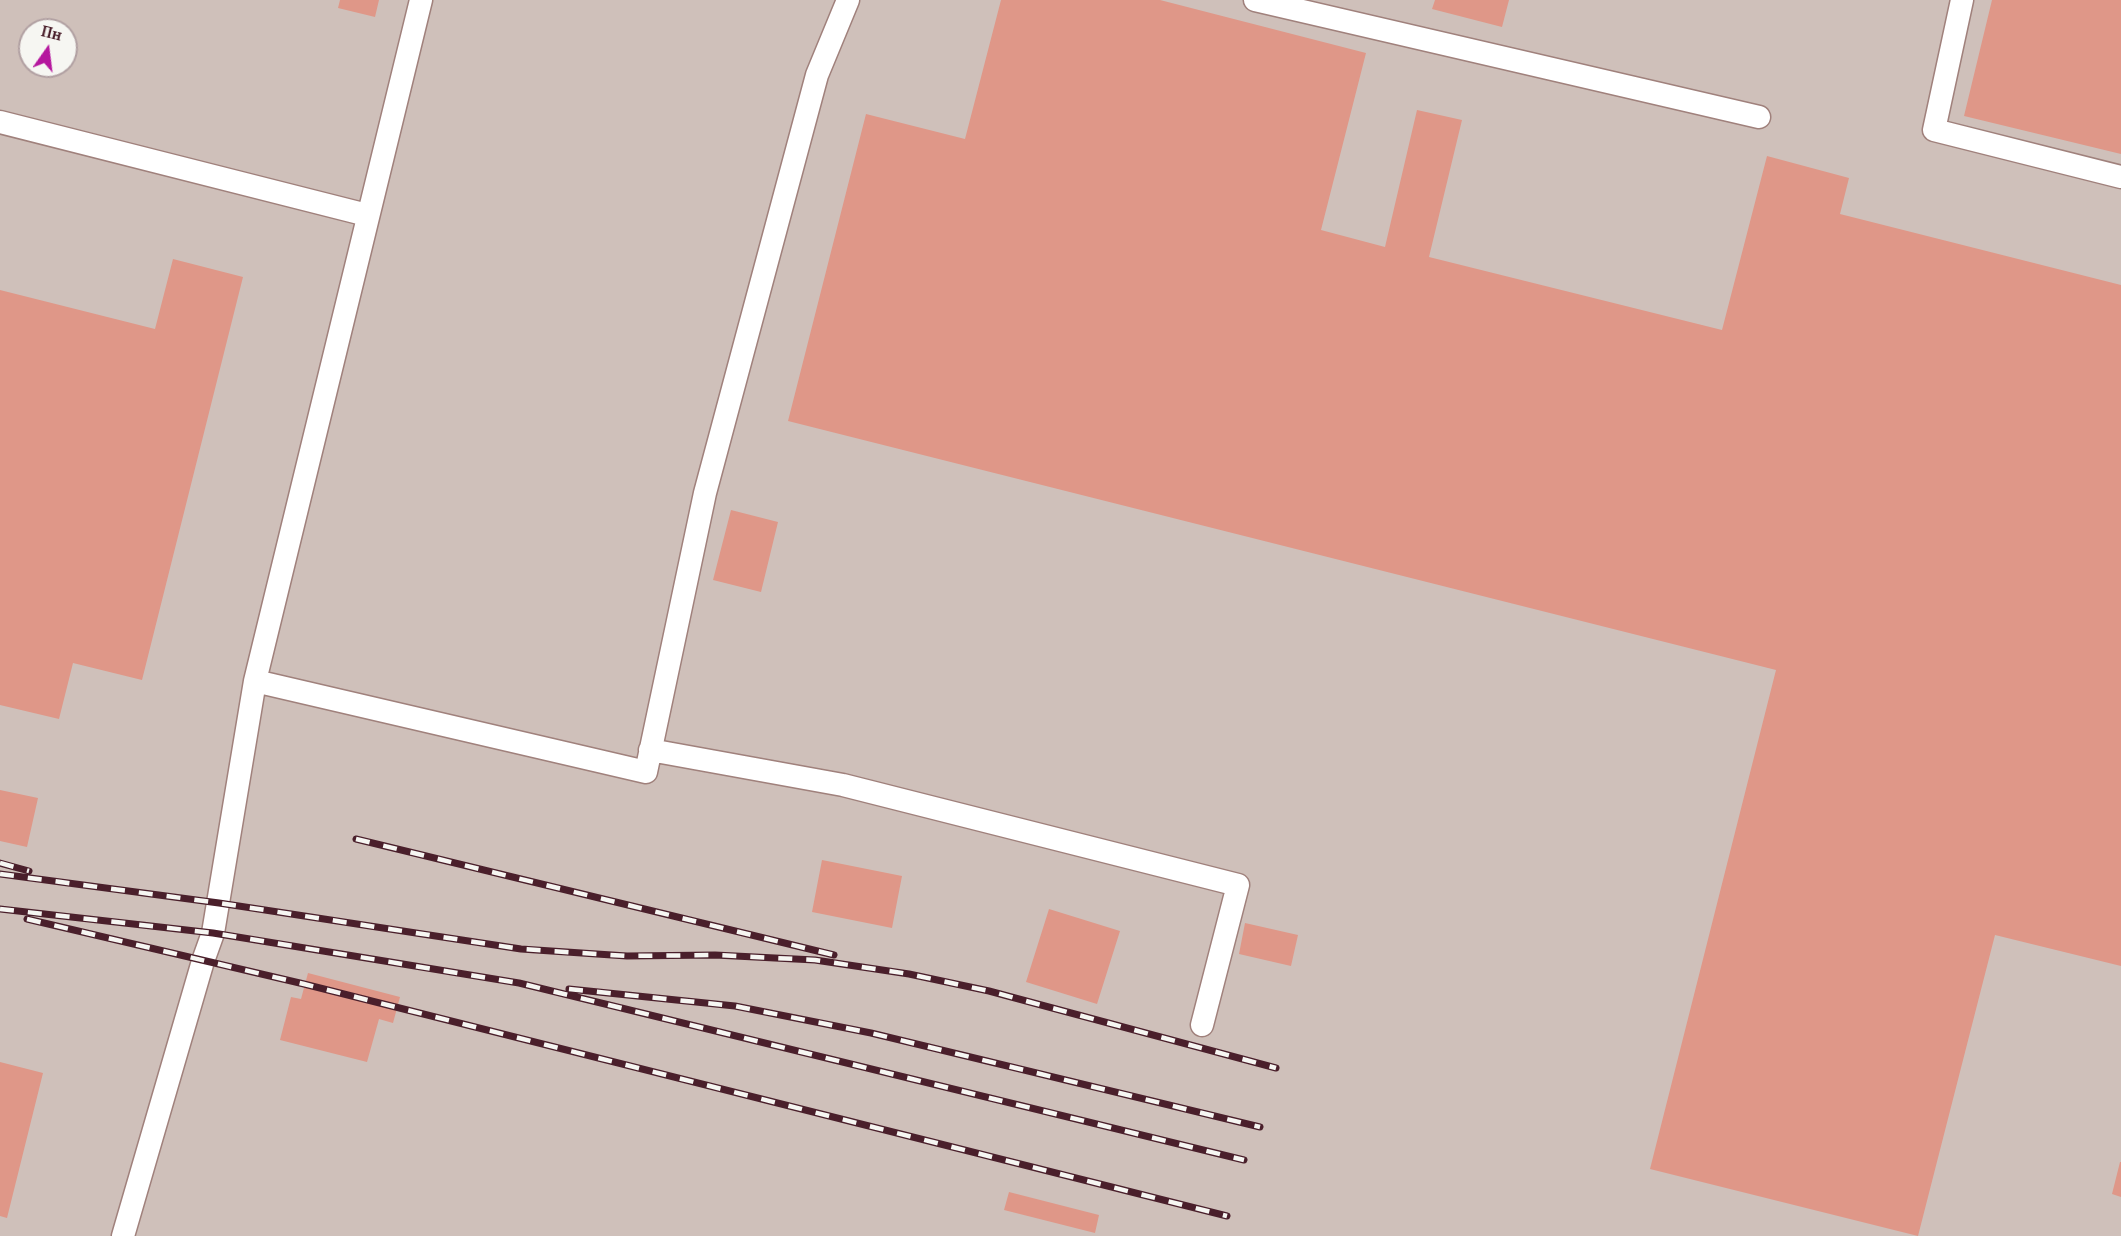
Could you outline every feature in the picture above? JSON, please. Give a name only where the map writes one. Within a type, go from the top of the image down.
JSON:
[{"type":"lane","points":[[123,1236],[213,933],[255,681],[421,0]]},
{"type":"lane","points":[[255,681],[646,772],[705,493],[817,75],[848,0]]},
{"type":"lane","points":[[1255,0],[1759,117]]},
{"type":"lane","points":[[1962,0],[1934,130],[2121,177]]},
{"type":"lane","points":[[0,122],[367,215]]},
{"type":"lane","points":[[650,750],[843,785],[1238,885],[1202,1025]]},
{"type":"shaded area","points":[[0,0],[2121,0],[2121,1236],[0,1236]]},
{"type":"building","points":[[340,0],[379,0],[375,17],[338,8]]},
{"type":"building","points":[[1001,0],[1160,0],[1366,53],[1321,230],[1385,247],[1417,110],[1462,120],[1429,257],[1722,330],[1767,156],[1849,178],[1840,214],[2121,285],[2121,966],[1995,935],[1918,1236],[1650,1169],[1776,670],[788,421],[866,114],[965,139]]},
{"type":"building","points":[[1435,0],[1509,0],[1502,27],[1432,9]]},
{"type":"building","points":[[1992,0],[2121,0],[2121,154],[1964,116]]},
{"type":"building","points":[[173,259],[243,277],[142,680],[73,663],[59,719],[0,705],[0,290],[155,329]]},
{"type":"building","points":[[731,510],[778,522],[761,592],[713,580]]},
{"type":"building","points":[[0,790],[38,798],[27,847],[0,841]]},
{"type":"building","points":[[822,860],[902,876],[892,928],[812,912]]},
{"type":"building","points":[[1049,909],[1120,931],[1097,1004],[1026,982]]},
{"type":"building","points":[[1245,923],[1298,935],[1291,966],[1239,954]]},
{"type":"building","points":[[308,973],[400,997],[393,1023],[379,1019],[367,1062],[280,1040],[291,997],[301,999]]},
{"type":"building","points":[[0,1062],[43,1073],[7,1218],[0,1216]]},
{"type":"building","points":[[2121,1162],[2121,1197],[2112,1194]]},
{"type":"building","points":[[1009,1192],[1099,1215],[1095,1233],[1004,1210]]},
{"type":"railway","points":[[356,839],[834,955]]},
{"type":"railway","points":[[0,863],[29,871]]},
{"type":"railway","points":[[0,874],[219,903],[521,949],[627,956],[715,955],[815,960],[909,974],[989,991],[1276,1068]]},
{"type":"railway","points":[[0,909],[213,933],[519,983],[1244,1160]]},
{"type":"railway","points":[[27,919],[304,984],[1227,1216]]},
{"type":"railway","points":[[569,989],[735,1006],[871,1033],[1260,1127]]}]
